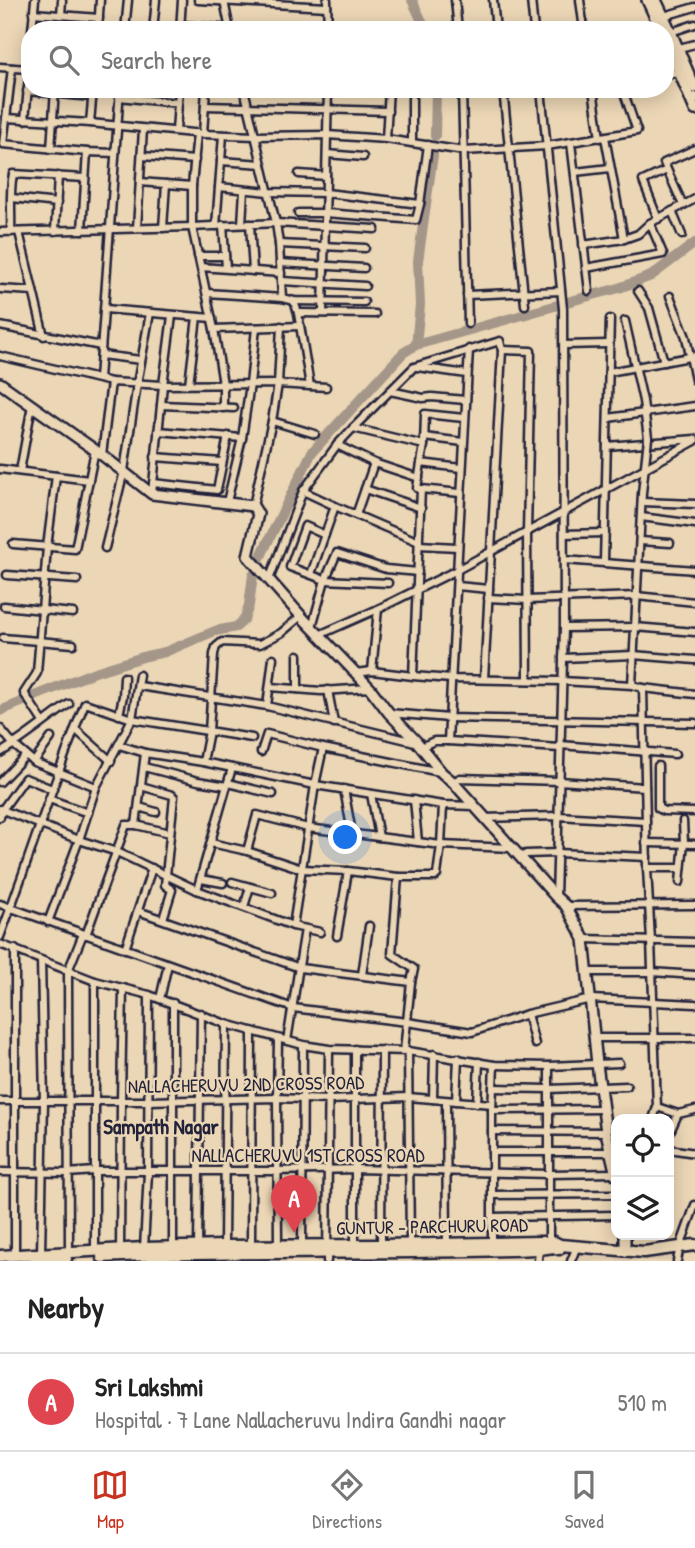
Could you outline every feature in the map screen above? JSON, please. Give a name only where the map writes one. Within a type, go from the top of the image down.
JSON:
[{"type":"main road","points":[[647,0],[659,21]]},
{"type":"main road","points":[[656,0],[665,21]]},
{"type":"main road","points":[[674,43],[695,85]]},
{"type":"main road","points":[[674,47],[687,68],[695,110]]},
{"type":"main road","points":[[0,383],[152,494],[253,506],[258,514],[247,555],[370,688],[442,773],[566,906],[584,939],[597,1064],[611,1152]]},
{"type":"main road","points":[[625,1240],[625,1251]]},
{"type":"main road","name":"GUNTUR - PARCHURU ROAD","points":[[0,1256],[242,1258],[327,1253],[366,1257],[410,1245],[549,1242],[642,1256],[679,1253],[695,1247]]},
{"type":"main road","name":"GUNTUR - PARCHURU ROAD","points":[[69,1257],[95,1251],[120,1256],[144,1248],[302,1245],[327,1253],[355,1246],[381,1253],[470,1256],[554,1247],[558,1250],[576,1248],[625,1251],[642,1256]]},
{"type":"street","points":[[33,21],[35,0]]},
{"type":"street","points":[[61,15],[62,0]]},
{"type":"street","points":[[99,21],[100,0]]},
{"type":"street","points":[[126,21],[128,0]]},
{"type":"street","points":[[154,21],[156,0]]},
{"type":"street","points":[[180,21],[182,0]]},
{"type":"street","points":[[198,0],[327,3],[328,21]]},
{"type":"street","points":[[455,0],[457,21]]},
{"type":"street","points":[[493,0],[495,21]]},
{"type":"street","points":[[531,0],[533,21]]},
{"type":"street","points":[[580,0],[583,21]]},
{"type":"street","points":[[224,1],[228,21]]},
{"type":"street","points":[[664,16],[695,7]]},
{"type":"street","points":[[33,13],[99,18]]},
{"type":"street","points":[[674,31],[695,24]]},
{"type":"street","points":[[678,48],[695,44]]},
{"type":"street","points":[[0,67],[21,68]]},
{"type":"street","points":[[12,68],[3,144],[116,153]]},
{"type":"street","points":[[25,120],[27,98]]},
{"type":"street","points":[[51,149],[54,98]]},
{"type":"street","points":[[90,123],[92,98]]},
{"type":"street","points":[[99,379],[120,98]]},
{"type":"street","points":[[149,98],[178,103]]},
{"type":"street","points":[[176,131],[178,98]]},
{"type":"street","points":[[205,98],[192,186],[192,227],[214,329],[223,384],[223,408]]},
{"type":"street","points":[[246,98],[276,223],[282,298]]},
{"type":"street","points":[[323,312],[328,98]]},
{"type":"street","points":[[386,139],[389,98]]},
{"type":"street","points":[[412,98],[412,143]]},
{"type":"street","points":[[462,98],[468,324]]},
{"type":"street","points":[[504,98],[525,305]]},
{"type":"street","points":[[542,98],[564,345],[564,628],[556,897]]},
{"type":"street","points":[[595,98],[624,239]]},
{"type":"street","points":[[6,118],[200,134],[327,135],[386,139],[464,151],[547,146],[637,131],[626,98]]},
{"type":"street","points":[[205,106],[388,111]]},
{"type":"street","points":[[137,228],[144,129]]},
{"type":"street","points":[[223,135],[219,187],[220,226],[226,268]]},
{"type":"street","points":[[571,143],[589,291]]},
{"type":"street","points":[[298,213],[416,220],[428,145]]},
{"type":"street","points":[[683,205],[664,163],[695,149]]},
{"type":"street","points":[[82,230],[87,152]]},
{"type":"street","points":[[327,154],[363,157]]},
{"type":"street","points":[[142,156],[195,160]]},
{"type":"street","points":[[221,161],[262,164]]},
{"type":"street","points":[[575,173],[610,168]]},
{"type":"street","points":[[657,219],[643,181],[667,170]]},
{"type":"street","points":[[44,336],[15,232],[11,184],[13,173],[85,178]]},
{"type":"street","points":[[299,174],[326,176]]},
{"type":"street","points":[[55,231],[58,176]]},
{"type":"street","points":[[140,182],[192,186]]},
{"type":"street","points":[[163,228],[166,184]]},
{"type":"street","points":[[219,187],[268,192],[326,193],[420,204]]},
{"type":"street","points":[[244,190],[253,271]]},
{"type":"street","points":[[12,198],[57,203]]},
{"type":"street","points":[[583,245],[624,239],[638,234],[650,223],[693,200],[695,209]]},
{"type":"street","points":[[672,211],[682,235]]},
{"type":"street","points":[[0,232],[276,223],[375,229]]},
{"type":"street","points":[[586,268],[663,254],[650,223]]},
{"type":"street","points":[[279,244],[365,248]]},
{"type":"street","points":[[198,256],[225,256]]},
{"type":"street","points":[[280,263],[364,268]]},
{"type":"street","points":[[201,267],[365,286]]},
{"type":"street","points":[[0,289],[33,291]]},
{"type":"street","points":[[467,295],[561,291]]},
{"type":"street","points":[[638,291],[649,308],[664,362]]},
{"type":"street","points":[[207,293],[294,301],[363,302]]},
{"type":"street","points":[[670,296],[693,356],[695,380]]},
{"type":"street","points":[[294,301],[310,386]]},
{"type":"street","points":[[105,309],[212,318]]},
{"type":"street","points":[[105,548],[124,471],[150,313]]},
{"type":"street","points":[[298,313],[375,314]]},
{"type":"street","points":[[152,494],[172,316]]},
{"type":"street","points":[[189,384],[197,317]]},
{"type":"street","points":[[604,562],[610,319]]},
{"type":"street","points":[[625,321],[648,438],[639,541],[632,685]]},
{"type":"street","points":[[0,326],[101,346]]},
{"type":"street","points":[[253,506],[278,384],[281,326]]},
{"type":"street","points":[[214,329],[300,326]]},
{"type":"street","points":[[227,502],[242,438],[256,328]]},
{"type":"street","points":[[269,580],[303,491],[337,445],[414,367],[500,341],[502,350],[485,679]]},
{"type":"street","points":[[564,345],[608,344]]},
{"type":"street","points":[[448,741],[469,349]]},
{"type":"street","points":[[502,350],[531,351],[527,532],[528,680]]},
{"type":"street","points":[[101,355],[141,360]]},
{"type":"street","points":[[0,356],[111,382],[326,387]]},
{"type":"street","points":[[609,372],[693,356]]},
{"type":"street","points":[[414,367],[467,374]]},
{"type":"street","points":[[13,544],[75,549],[111,382]]},
{"type":"street","points":[[390,391],[424,398],[465,400]]},
{"type":"street","points":[[20,471],[32,405]]},
{"type":"street","points":[[161,405],[234,408]]},
{"type":"street","points":[[608,418],[695,406]]},
{"type":"street","points":[[460,493],[417,488],[425,414],[464,418]]},
{"type":"street","points":[[272,421],[315,434]]},
{"type":"street","points":[[354,428],[424,441],[463,442]]},
{"type":"street","points":[[158,430],[242,438]]},
{"type":"street","points":[[153,483],[217,489],[228,436]]},
{"type":"street","points":[[607,446],[695,440]]},
{"type":"street","points":[[319,635],[457,570],[695,440]]},
{"type":"street","points":[[337,445],[374,463],[419,478]]},
{"type":"street","points":[[155,457],[222,462]]},
{"type":"street","points":[[356,515],[374,463]]},
{"type":"street","points":[[421,463],[461,468]]},
{"type":"street","points":[[0,468],[89,480]]},
{"type":"street","points":[[43,722],[24,692],[37,673],[47,547],[56,476]]},
{"type":"street","points":[[365,489],[421,508]]},
{"type":"street","points":[[413,676],[421,489]]},
{"type":"street","points":[[303,491],[419,544],[457,547]]},
{"type":"street","points":[[642,502],[695,503]]},
{"type":"street","points":[[311,575],[335,506]]},
{"type":"street","points":[[641,517],[695,524]]},
{"type":"street","points":[[325,535],[305,526],[290,567],[325,580],[388,583]]},
{"type":"street","points":[[564,534],[605,533]]},
{"type":"street","points":[[639,541],[670,543]]},
{"type":"street","points":[[312,627],[325,580],[337,552],[386,569],[418,572]]},
{"type":"street","points":[[564,560],[695,570]]},
{"type":"street","points":[[7,575],[77,580]]},
{"type":"street","points":[[457,586],[489,589]]},
{"type":"street","points":[[488,598],[527,600],[636,596],[695,601]]},
{"type":"street","points":[[5,606],[73,613]]},
{"type":"street","points":[[372,671],[378,609]]},
{"type":"street","points":[[203,762],[209,731],[214,654],[218,644],[260,644],[281,633],[301,616]]},
{"type":"street","points":[[564,628],[635,627],[695,632]]},
{"type":"street","points":[[3,638],[73,644]]},
{"type":"street","points":[[298,655],[298,689]]},
{"type":"street","points":[[563,658],[633,655],[695,660]]},
{"type":"street","points":[[267,706],[273,658]]},
{"type":"street","points":[[355,673],[372,671],[451,679],[632,685],[695,694]]},
{"type":"street","points":[[48,922],[96,787],[132,719],[139,675]]},
{"type":"street","points":[[119,715],[124,677]]},
{"type":"street","points":[[139,686],[267,706],[419,745],[448,741],[675,754]]},
{"type":"street","points":[[270,687],[328,690],[370,688]]},
{"type":"street","points":[[643,688],[646,843],[657,1107],[655,1114]]},
{"type":"street","points":[[328,690],[334,723]]},
{"type":"street","points":[[0,937],[58,771],[85,703],[132,719],[252,738]]},
{"type":"street","points":[[0,753],[69,704]]},
{"type":"street","points":[[389,713],[449,718],[695,723]]},
{"type":"street","points":[[0,728],[14,745],[34,762],[96,787]]},
{"type":"street","points":[[75,729],[111,761]]},
{"type":"street","points":[[261,752],[267,734],[442,773]]},
{"type":"street","points":[[34,762],[51,738]]},
{"type":"street","points":[[119,745],[145,753],[315,785],[443,805],[474,806]]},
{"type":"street","points":[[293,926],[323,748]]},
{"type":"street","points":[[136,825],[145,753]]},
{"type":"street","points":[[0,782],[25,756]]},
{"type":"street","points":[[658,766],[658,808],[664,811],[695,812]]},
{"type":"street","points":[[144,767],[198,781],[228,784],[273,794]]},
{"type":"street","points":[[197,890],[232,768]]},
{"type":"street","points":[[52,789],[25,778],[1,812],[117,852],[197,890],[293,926],[320,932]]},
{"type":"street","points":[[453,782],[460,778],[645,787]]},
{"type":"street","points":[[141,786],[174,797],[165,875],[165,885],[172,890],[163,919]]},
{"type":"street","points":[[344,789],[352,834]]},
{"type":"street","points":[[371,793],[379,837]]},
{"type":"street","points":[[49,799],[88,813]]},
{"type":"street","points":[[414,800],[418,842]]},
{"type":"street","points":[[211,843],[247,851],[302,869],[398,877],[435,877],[442,845],[443,805]]},
{"type":"street","points":[[139,807],[156,812]]},
{"type":"street","points":[[247,851],[257,815],[308,828],[352,834],[442,845],[512,848]]},
{"type":"street","points":[[485,818],[558,816],[646,821]]},
{"type":"street","points":[[680,882],[684,844],[683,821]]},
{"type":"street","points":[[69,1257],[68,971],[126,825],[170,833]]},
{"type":"street","points":[[646,843],[695,844]]},
{"type":"street","points":[[521,858],[526,854],[557,853],[647,857]]},
{"type":"street","points":[[125,949],[152,868]]},
{"type":"street","points":[[647,868],[681,868]]},
{"type":"street","points":[[337,936],[348,871]]},
{"type":"street","points":[[398,877],[392,954],[414,969],[406,1051],[410,1245]]},
{"type":"street","points":[[201,879],[223,883]]},
{"type":"street","points":[[232,883],[272,894]]},
{"type":"street","points":[[244,907],[250,887]]},
{"type":"street","points":[[0,904],[292,1008],[472,1031],[527,1014],[591,999],[695,1004]]},
{"type":"street","points":[[566,906],[695,905]]},
{"type":"street","points":[[138,911],[300,968],[411,982]]},
{"type":"street","points":[[362,975],[369,926]]},
{"type":"street","points":[[287,1041],[305,929]]},
{"type":"street","points":[[584,939],[695,942]]},
{"type":"street","points":[[0,944],[95,981],[149,995],[226,1024],[303,1045],[329,1049],[406,1051],[494,1065],[619,1063]]},
{"type":"street","points":[[15,949],[15,1255]]},
{"type":"street","points":[[38,1257],[44,1101],[41,960]]},
{"type":"street","points":[[160,999],[168,964]]},
{"type":"street","points":[[588,972],[695,975]]},
{"type":"street","points":[[95,981],[95,1251]]},
{"type":"street","points":[[120,1256],[123,988]]},
{"type":"street","points":[[144,1248],[148,1172],[149,995]]},
{"type":"street","points":[[173,1003],[173,1248]]},
{"type":"street","points":[[198,1247],[201,1013]]},
{"type":"street","points":[[527,1014],[535,1044]]},
{"type":"street","points":[[224,1246],[226,1024]]},
{"type":"street","points":[[251,1031],[251,1246]]},
{"type":"street","points":[[595,1038],[695,1038]]},
{"type":"street","points":[[278,1039],[278,1246]]},
{"type":"street","points":[[302,1245],[303,1045]]},
{"type":"street","points":[[327,1253],[329,1049]]},
{"type":"street","points":[[355,1049],[355,1246]]},
{"type":"street","points":[[381,1253],[382,1050]]},
{"type":"street","points":[[433,1099],[434,1054]]},
{"type":"street","points":[[457,1101],[458,1058]]},
{"type":"street","points":[[477,1103],[479,1062]]},
{"type":"street","points":[[492,1243],[494,1065]]},
{"type":"street","points":[[549,1066],[549,1242]]},
{"type":"street","points":[[493,1088],[627,1086]]},
{"type":"street","name":"NALLACHERUVU 2ND CROSS ROAD","points":[[0,1101],[251,1098],[329,1100],[408,1097],[477,1103],[492,1107],[603,1109]]},
{"type":"street","points":[[446,1101],[447,1244]]},
{"type":"street","points":[[657,1107],[678,1114],[695,1110]]},
{"type":"street","points":[[674,1123],[678,1114]]},
{"type":"street","points":[[492,1131],[606,1132]]},
{"type":"street","points":[[674,1150],[695,1153]]},
{"type":"street","points":[[492,1152],[611,1152]]},
{"type":"street","name":"NALLACHERUVU 1ST CROSS ROAD","points":[[0,1172],[410,1169],[611,1174]]},
{"type":"street","points":[[492,1195],[611,1194]]},
{"type":"street","points":[[679,1253],[695,1205]]},
{"type":"street","points":[[493,1217],[611,1215]]},
{"type":"street","points":[[571,1261],[576,1248]]},
{"type":"street","points":[[538,1261],[539,1250]]},
{"type":"shaded area","points":[[574,1254],[673,1255],[672,1261],[573,1261]]},
{"type":"waterway","points":[[412,0],[422,21]]},
{"type":"waterway","points":[[435,136],[436,98]]},
{"type":"waterway","points":[[416,345],[420,305],[418,261],[433,155]]},
{"type":"waterway","points":[[567,302],[651,276],[695,243]]},
{"type":"waterway","points":[[259,560],[312,452],[403,353],[416,345],[558,305]]},
{"type":"waterway","points":[[32,697],[95,672],[165,652],[215,631],[236,627],[244,620],[249,605],[253,575]]},
{"type":"waterway","points":[[0,711],[24,701]]},
{"type":"place","name":"Sri Lakshmi","points":[[294,1233]]},
{"type":"district","name":"Sampath Nagar","points":[[161,1126]]}]
